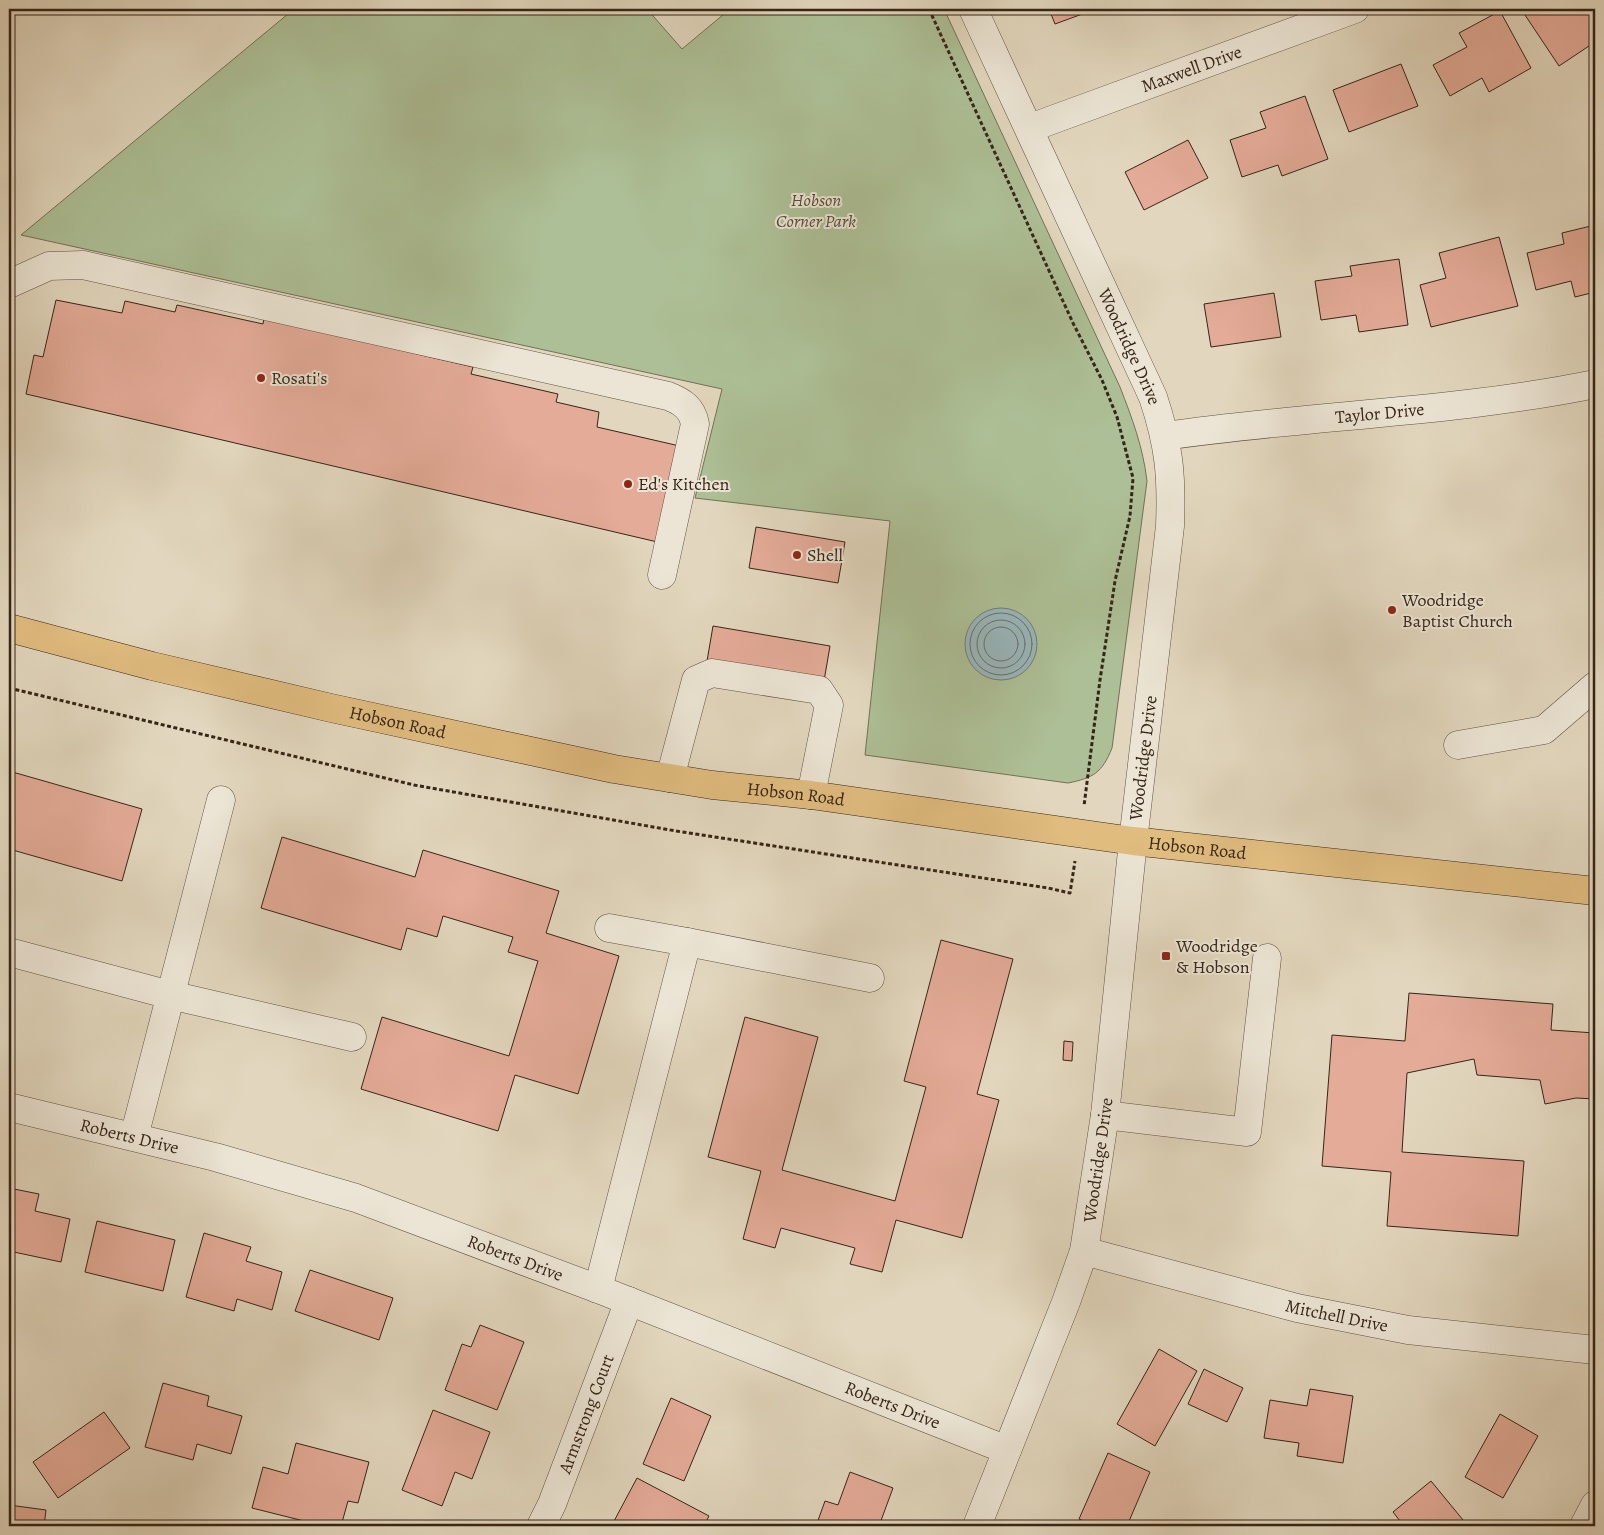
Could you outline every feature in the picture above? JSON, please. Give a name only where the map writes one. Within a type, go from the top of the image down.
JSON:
[{"type":"main road","name":"Hobson Road","points":[[9,628],[152,666],[331,708],[614,769],[712,785],[811,795],[1133,841],[1595,891]]},
{"type":"street","name":"Woodridge Drive","points":[[973,9],[1030,128],[1153,397],[1165,436],[1171,473],[1170,526],[1133,841],[1105,1115],[1084,1251],[976,1526]]},
{"type":"street","name":"Maxwell Drive","points":[[1030,128],[1355,9]]},
{"type":"street","points":[[9,284],[49,266],[83,265],[668,396],[682,402],[693,413],[695,424],[662,575]]},
{"type":"street","name":"Taylor Drive","points":[[1165,436],[1228,427],[1492,402],[1595,385]]},
{"type":"street","points":[[670,778],[696,680],[712,673],[819,690],[829,705],[811,795]]},
{"type":"street","points":[[1458,745],[1544,730],[1595,686]]},
{"type":"street","points":[[134,1137],[221,800]]},
{"type":"street","points":[[609,928],[870,978]]},
{"type":"street","points":[[598,1289],[686,942]]},
{"type":"street","points":[[9,952],[170,995],[352,1037]]},
{"type":"street","points":[[1105,1115],[1247,1132],[1267,958]]},
{"type":"street","name":"Roberts Drive","points":[[9,1107],[301,1180],[356,1198],[598,1289],[1007,1450]]},
{"type":"street","name":"Mitchell Drive","points":[[1084,1251],[1296,1308],[1408,1330],[1595,1350]]},
{"type":"street","name":"Armstrong Court","points":[[541,1526],[552,1504],[629,1301]]},
{"type":"street","points":[[1584,1526],[1595,1505]]},
{"type":"path","points":[[929,9],[1073,323],[1102,380],[1117,417],[1133,478],[1130,516],[1115,582],[1100,680],[1090,770]]},
{"type":"path","points":[[9,688],[414,785],[676,831],[1048,888],[1070,893]]},
{"type":"green space","name":"Hobson Corner Park","points":[[294,9],[647,9],[682,49],[730,9],[944,9],[1120,387],[1133,421],[1143,456],[1147,481],[1112,748],[1100,769],[1084,779],[1068,783],[865,755],[890,521],[695,498],[722,389],[21,235]]},
{"type":"water","points":[[1001,608],[1021,614],[1031,624],[1037,644],[1031,664],[1021,674],[1001,680],[981,674],[971,664],[965,644],[971,624],[981,614]]},
{"type":"building","points":[[1049,9],[1096,9],[1055,24]]},
{"type":"building","points":[[1521,9],[1595,9],[1595,42],[1559,66]]},
{"type":"building","points":[[1500,11],[1531,68],[1489,92],[1482,78],[1450,96],[1433,65],[1467,47],[1459,33]]},
{"type":"building","points":[[1401,64],[1418,106],[1349,132],[1333,90]]},
{"type":"building","points":[[1305,96],[1328,159],[1282,176],[1278,165],[1242,177],[1230,140],[1266,128],[1260,112]]},
{"type":"building","points":[[1188,140],[1208,178],[1144,210],[1125,172]]},
{"type":"building","points":[[1595,225],[1595,292],[1575,297],[1571,281],[1536,290],[1527,253],[1564,244],[1562,233]]},
{"type":"building","points":[[1499,237],[1518,306],[1431,327],[1420,285],[1446,278],[1439,253]]},
{"type":"building","points":[[1399,259],[1408,325],[1359,332],[1356,315],[1321,320],[1315,281],[1352,276],[1350,266]]},
{"type":"building","points":[[1274,293],[1281,337],[1211,347],[1204,304]]},
{"type":"building","points":[[56,300],[122,313],[125,301],[175,312],[177,305],[263,324],[264,318],[473,367],[471,374],[558,394],[556,402],[599,412],[597,427],[684,447],[666,544],[26,394],[34,355],[43,357]]},
{"type":"building","name":"Shell","points":[[756,527],[845,542],[838,583],[749,568]]},
{"type":"building","points":[[713,626],[830,646],[824,681],[707,661]]},
{"type":"building","points":[[9,771],[142,809],[122,881],[9,849]]},
{"type":"building","points":[[282,837],[415,877],[423,850],[559,891],[546,933],[619,956],[578,1094],[515,1075],[498,1131],[361,1089],[382,1017],[509,1056],[538,961],[508,952],[513,937],[443,916],[437,937],[407,928],[401,950],[261,908]]},
{"type":"building","points":[[941,940],[1013,959],[977,1094],[999,1100],[962,1238],[896,1220],[882,1272],[850,1264],[855,1248],[781,1228],[775,1248],[743,1239],[761,1171],[708,1157],[745,1017],[818,1037],[782,1170],[895,1201],[926,1087],[904,1081]]},
{"type":"building","points":[[1409,993],[1553,1004],[1551,1030],[1595,1033],[1595,1099],[1576,1098],[1545,1104],[1540,1080],[1477,1075],[1474,1059],[1407,1073],[1402,1152],[1524,1161],[1518,1236],[1387,1226],[1391,1172],[1322,1166],[1332,1035],[1405,1041]]},
{"type":"building","points":[[1064,1041],[1073,1042],[1072,1061],[1063,1060]]},
{"type":"building","points":[[9,1188],[39,1194],[35,1211],[70,1219],[61,1262],[9,1251]]},
{"type":"building","points":[[97,1221],[175,1240],[163,1291],[85,1272]]},
{"type":"building","points":[[204,1233],[251,1247],[246,1261],[282,1272],[272,1310],[237,1299],[234,1311],[186,1297]]},
{"type":"building","points":[[310,1270],[393,1298],[379,1340],[295,1311]]},
{"type":"building","points":[[480,1325],[524,1342],[497,1410],[445,1390],[462,1344],[471,1347]]},
{"type":"building","points":[[1159,1349],[1197,1371],[1155,1446],[1117,1424]]},
{"type":"building","points":[[1204,1369],[1243,1388],[1227,1422],[1188,1404]]},
{"type":"building","points":[[163,1383],[209,1396],[207,1406],[242,1416],[231,1454],[197,1444],[193,1460],[145,1447]]},
{"type":"building","points":[[1310,1389],[1353,1396],[1343,1463],[1297,1456],[1299,1443],[1264,1438],[1270,1400],[1307,1406]]},
{"type":"building","points":[[671,1398],[711,1416],[684,1481],[643,1464]]},
{"type":"building","points":[[433,1410],[490,1432],[472,1479],[455,1472],[442,1506],[402,1490]]},
{"type":"building","points":[[104,1412],[130,1448],[58,1498],[33,1462]]},
{"type":"building","points":[[1500,1414],[1538,1436],[1503,1498],[1465,1477]]},
{"type":"building","points":[[296,1443],[369,1462],[358,1503],[348,1501],[341,1526],[324,1526],[252,1508],[263,1467],[288,1474]]},
{"type":"building","points":[[1108,1453],[1150,1472],[1127,1526],[1096,1526],[1079,1519]]},
{"type":"building","points":[[850,1472],[893,1488],[879,1526],[816,1526],[825,1501],[838,1505]]},
{"type":"building","points":[[637,1478],[709,1516],[704,1526],[620,1526],[613,1523]]},
{"type":"building","points":[[1431,1481],[1468,1526],[1394,1526],[1400,1521],[1393,1512]]},
{"type":"building","points":[[9,1505],[46,1510],[44,1526],[9,1526]]},
{"type":"place","name":"Rosati's","points":[[261,378]]},
{"type":"place","name":"Ed's Kitchen","points":[[628,484]]},
{"type":"place","name":"Shell","points":[[797,555]]},
{"type":"place","name":"Woodridge Baptist Church","points":[[1392,610]]},
{"type":"place","name":"Woodridge & Hobson","points":[[1166,956]]}]
